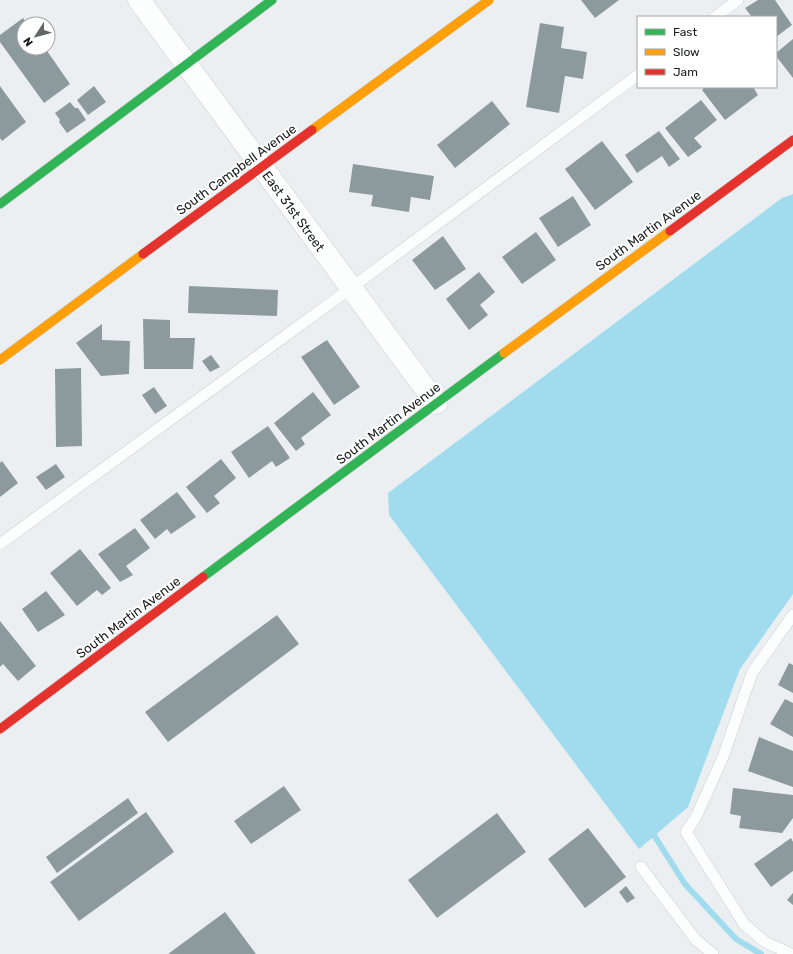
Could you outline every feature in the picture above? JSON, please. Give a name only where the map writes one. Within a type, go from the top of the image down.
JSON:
[{"type":"street","name":"East 31st Street","points":[[139,0],[436,403]]},
{"type":"street","points":[[0,204],[272,0]]},
{"type":"street","name":"South Campbell Avenue","points":[[0,360],[489,0]]},
{"type":"street","name":"South Martin Avenue","points":[[0,729],[436,403],[793,140]]},
{"type":"lane","points":[[716,16],[738,0]]},
{"type":"lane","points":[[0,544],[351,288],[637,76]]},
{"type":"lane","points":[[791,954],[765,942],[744,924],[686,832],[696,817],[723,757],[752,673],[793,615]]},
{"type":"lane","points":[[641,867],[696,940],[712,954]]},
{"type":"water","points":[[793,194],[793,594],[740,669],[688,807],[639,849],[389,515],[388,493],[782,198]]},
{"type":"building","points":[[581,0],[619,0],[595,18]]},
{"type":"building","points":[[758,0],[775,0],[792,25],[777,36],[777,16],[751,16],[745,8]]},
{"type":"building","points":[[16,23],[16,56],[51,56],[70,84],[44,103],[0,42],[0,35]]},
{"type":"building","points":[[540,23],[564,27],[561,48],[587,52],[583,79],[565,76],[559,113],[526,107]]},
{"type":"building","points":[[793,39],[793,78],[777,57],[777,52]]},
{"type":"building","points":[[0,86],[26,122],[2,141],[0,138]]},
{"type":"building","points":[[94,86],[106,102],[88,115],[77,100]]},
{"type":"building","points":[[704,88],[754,88],[758,95],[725,120],[702,90]]},
{"type":"building","points":[[701,100],[717,120],[694,138],[702,147],[688,157],[665,128]]},
{"type":"building","points":[[492,101],[510,124],[455,168],[437,145]]},
{"type":"building","points":[[70,102],[75,108],[78,108],[86,120],[67,133],[59,122],[60,120],[55,113]]},
{"type":"building","points":[[659,131],[680,159],[669,167],[662,156],[637,173],[625,155]]},
{"type":"building","points":[[602,141],[633,182],[595,210],[565,169]]},
{"type":"building","points":[[353,164],[434,176],[430,200],[411,197],[409,212],[371,206],[373,195],[349,192]]},
{"type":"building","points":[[573,196],[591,225],[558,247],[539,218]]},
{"type":"building","points":[[536,232],[556,260],[522,284],[502,257]]},
{"type":"building","points":[[443,236],[466,269],[435,290],[412,260]]},
{"type":"building","points":[[479,272],[495,292],[480,305],[488,315],[469,330],[446,299]]},
{"type":"building","points":[[189,286],[278,290],[277,316],[188,313]]},
{"type":"building","points":[[143,319],[170,320],[170,338],[195,338],[193,369],[144,369]]},
{"type":"building","points":[[102,324],[102,340],[130,341],[129,374],[101,376],[76,343]]},
{"type":"building","points":[[327,340],[360,387],[334,405],[301,357]]},
{"type":"building","points":[[211,355],[220,367],[210,372],[202,361]]},
{"type":"building","points":[[81,368],[82,446],[56,447],[55,369]]},
{"type":"building","points":[[154,387],[167,406],[155,414],[142,395]]},
{"type":"building","points":[[313,392],[331,415],[301,438],[305,444],[296,451],[274,423]]},
{"type":"building","points":[[268,426],[290,458],[276,467],[272,461],[249,478],[231,452]]},
{"type":"building","points":[[221,459],[236,478],[214,496],[220,503],[207,513],[186,487]]},
{"type":"building","points":[[2,461],[18,483],[0,497],[0,463]]},
{"type":"building","points":[[56,464],[65,477],[46,490],[36,477]]},
{"type":"building","points":[[177,492],[196,517],[171,534],[167,529],[155,539],[140,520]]},
{"type":"building","points":[[135,528],[150,548],[126,566],[133,575],[120,582],[98,554]]},
{"type":"building","points":[[80,549],[111,588],[102,595],[97,590],[77,606],[50,573]]},
{"type":"building","points":[[46,591],[65,615],[38,632],[22,609]]},
{"type":"building","points":[[277,615],[299,644],[168,742],[145,712]]},
{"type":"building","points":[[0,621],[36,666],[18,681],[3,664],[0,667]]},
{"type":"building","points":[[789,663],[793,665],[793,693],[778,685]]},
{"type":"building","points":[[785,699],[793,703],[793,737],[770,724]]},
{"type":"building","points":[[759,737],[793,751],[793,787],[748,771]]},
{"type":"building","points":[[284,786],[301,810],[251,844],[234,821]]},
{"type":"building","points":[[733,788],[793,795],[793,818],[782,833],[739,828],[741,816],[730,814]]},
{"type":"building","points":[[128,798],[138,813],[57,873],[46,857]]},
{"type":"building","points":[[146,812],[174,852],[79,921],[50,882]]},
{"type":"building","points":[[497,813],[526,852],[437,918],[408,880]]},
{"type":"building","points":[[588,828],[626,877],[585,908],[548,859]]},
{"type":"building","points":[[791,838],[793,842],[793,871],[771,887],[754,864]]},
{"type":"building","points":[[626,886],[635,898],[627,903],[619,892]]},
{"type":"building","points":[[793,893],[793,905],[787,900]]},
{"type":"building","points":[[225,912],[256,954],[168,954]]},
{"type":"waterway","points":[[650,829],[685,884],[736,939],[761,954]]},
{"type":"traffic: fast","points":[[0,204],[272,0]]},
{"type":"traffic: fast","points":[[203,577],[504,353]]},
{"type":"traffic: slow","points":[[312,130],[489,0]]},
{"type":"traffic: slow","points":[[504,353],[670,231]]},
{"type":"traffic: slow","points":[[0,360],[143,254]]},
{"type":"traffic: jam","points":[[143,254],[312,130]]},
{"type":"traffic: jam","points":[[670,231],[793,140]]},
{"type":"traffic: jam","points":[[0,729],[203,577]]}]
